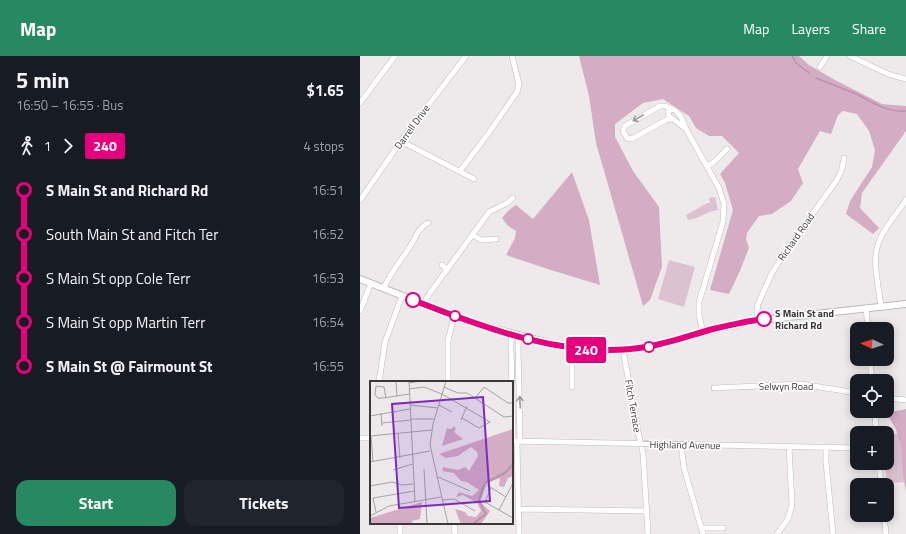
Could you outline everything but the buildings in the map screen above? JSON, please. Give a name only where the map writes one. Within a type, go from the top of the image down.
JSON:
[{"type":"main road","points":[[360,279],[454,316],[512,334],[572,348],[604,350],[623,350],[658,345],[734,324],[758,320],[906,304]]},
{"type":"street","points":[[361,99],[395,56]]},
{"type":"street","name":"Darrell Drive","points":[[360,200],[401,141],[466,56]]},
{"type":"street","points":[[460,171],[517,92],[520,84],[512,56]]},
{"type":"street","points":[[820,67],[827,56]]},
{"type":"street","points":[[850,56],[888,74],[906,79]]},
{"type":"street","points":[[671,119],[666,120],[632,139],[627,138],[623,128],[658,106],[673,108],[679,114],[719,188],[723,200],[724,213],[722,226],[699,302],[699,316],[703,332]]},
{"type":"street","points":[[673,108],[670,109],[668,115],[671,119],[686,129]]},
{"type":"street","points":[[401,141],[474,179]]},
{"type":"street","points":[[707,166],[714,162],[727,149]]},
{"type":"street","name":"Richard Road","points":[[758,320],[758,304],[772,272],[837,180],[844,158]]},
{"type":"street","points":[[423,304],[430,292],[473,236],[489,212],[507,203],[513,198]]},
{"type":"street","points":[[881,307],[876,263],[877,247],[906,200]]},
{"type":"street","points":[[384,288],[390,273],[411,245],[419,230],[428,223]]},
{"type":"street","points":[[473,236],[481,240],[496,239]]},
{"type":"street","points":[[442,265],[447,270]]},
{"type":"street","points":[[360,310],[371,283]]},
{"type":"street","points":[[379,381],[385,342],[402,296]]},
{"type":"street","points":[[866,308],[867,322]]},
{"type":"street","points":[[448,381],[448,341],[454,316]]},
{"type":"street","points":[[512,334],[513,381]]},
{"type":"street","points":[[516,441],[519,336]]},
{"type":"street","points":[[572,348],[572,387]]},
{"type":"street","name":"Fitch Terrace","points":[[623,350],[643,453],[648,534]]},
{"type":"street","points":[[513,382],[519,534]]},
{"type":"street","name":"Selwyn Road","points":[[714,388],[801,384],[850,392]]},
{"type":"street","points":[[894,399],[906,400]]},
{"type":"street","name":"Highland Avenue","points":[[516,441],[850,448]]},
{"type":"street","points":[[681,445],[685,474],[702,531],[723,528]]},
{"type":"street","points":[[777,534],[788,519],[792,505],[788,447]]},
{"type":"street","points":[[826,447],[826,462],[833,534]]},
{"type":"street","points":[[519,509],[646,512]]},
{"type":"street","points":[[885,522],[886,534]]},
{"type":"street","points":[[454,524],[455,534]]},
{"type":"shaded area","points":[[579,56],[799,56],[809,65],[882,104],[906,106],[906,131],[862,193],[860,208],[879,228],[873,234],[846,214],[850,201],[872,167],[875,150],[869,131],[857,114],[843,111],[838,115],[831,134],[820,131],[798,169],[803,183],[791,201],[772,214],[759,216],[747,233],[746,239],[749,248],[729,294],[710,290],[733,210],[725,183],[720,174],[739,153],[722,136],[709,136],[696,128],[689,116],[663,99],[643,103],[615,124],[615,137],[633,171],[659,207],[662,267],[650,300],[643,306],[596,143],[589,96]]},
{"type":"shaded area","points":[[572,172],[589,220],[600,285],[506,255],[515,238],[516,231],[507,225],[502,218],[516,205],[533,219]]},
{"type":"shaded area","points":[[715,197],[718,210],[688,220],[686,215],[707,203],[710,203],[709,198]]},
{"type":"shaded area","points":[[669,260],[695,267],[684,307],[658,299]]},
{"type":"shaded area","points":[[906,409],[906,492],[901,446],[896,429],[889,418],[894,418],[894,411]]},
{"type":"shaded area","points":[[906,433],[906,482],[894,483],[894,478],[886,478],[886,470],[894,470],[894,434]]},
{"type":"waterway","points":[[792,56],[796,63],[809,73]]},
{"type":"waterway","points":[[816,78],[854,93],[885,108],[906,111]]},
{"type":"bus line","name":"240","points":[[413,300],[454,316],[512,334],[556,345],[586,350],[616,350],[658,345],[703,332],[764,319]]},
{"type":"place","name":"S Main St and Richard Rd","points":[[764,319]]}]
